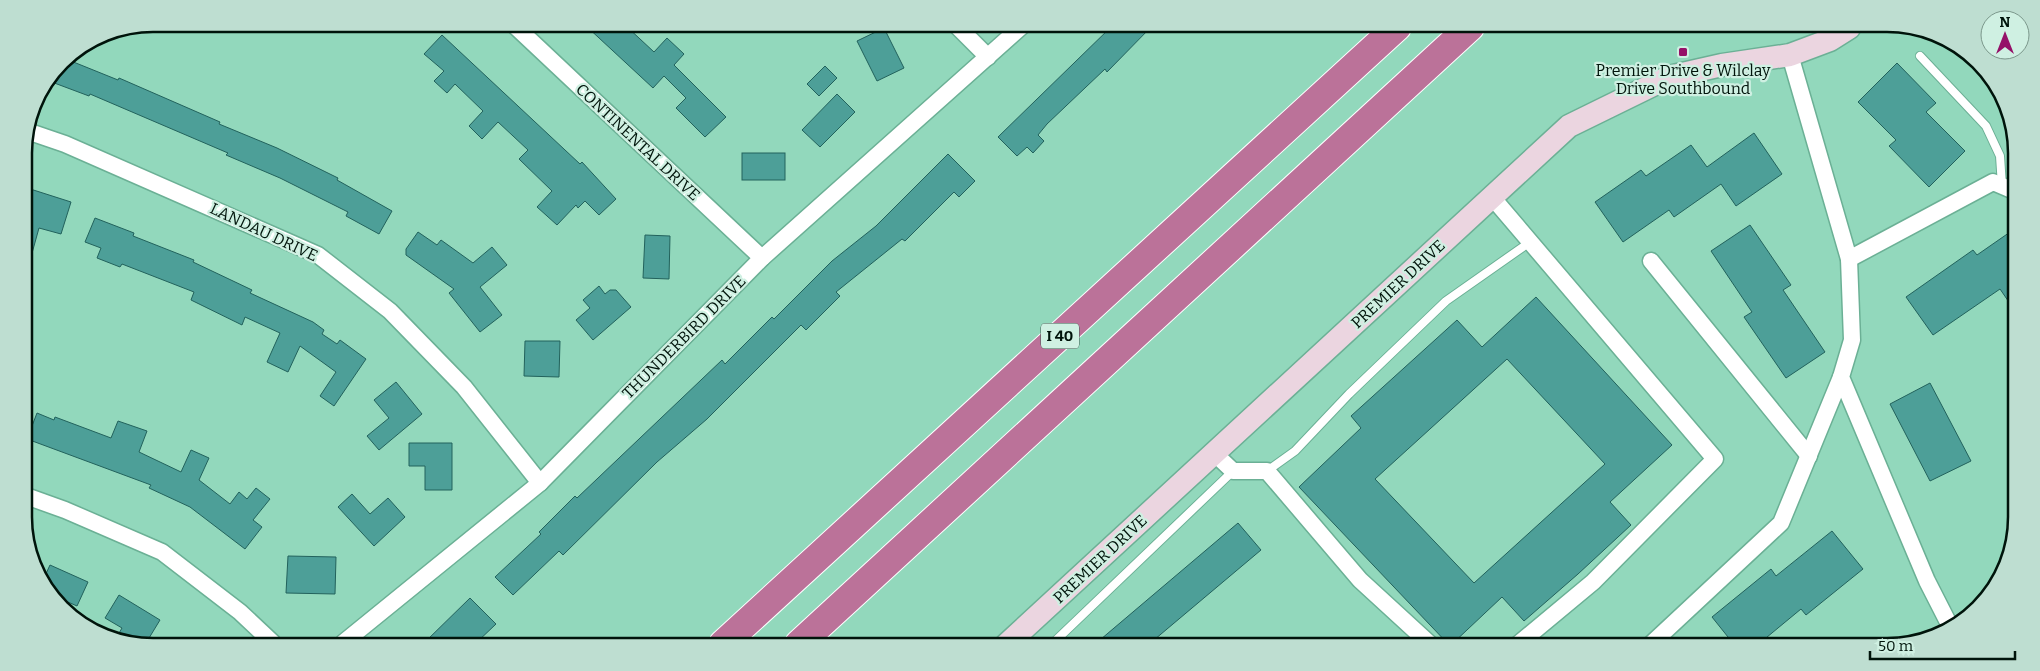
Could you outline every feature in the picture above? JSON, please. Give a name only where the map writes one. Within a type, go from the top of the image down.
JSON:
[{"type":"highway","name":"I 40","points":[[729,638],[1390,33]]},
{"type":"highway","points":[[806,638],[1463,33]]},
{"type":"street","name":"CONTINENTAL DRIVE","points":[[523,33],[762,258]]},
{"type":"street","points":[[964,33],[988,57]]},
{"type":"street","name":"THUNDERBIRD DRIVE","points":[[348,638],[540,483],[762,258],[1014,33]]},
{"type":"street","name":"PREMIER DRIVE","points":[[1014,638],[1569,126],[1669,77],[1722,65],[1790,56],[1830,40],[1841,33]]},
{"type":"street","points":[[1658,638],[1781,523],[1842,377],[1852,340],[1849,259],[1790,56]]},
{"type":"street","name":"LANDAU DRIVE","points":[[35,133],[65,144],[318,256],[390,311],[464,387],[540,483]]},
{"type":"street","points":[[1849,259],[1992,182],[2008,188]]},
{"type":"street","points":[[1492,197],[1715,459],[1592,582],[1526,638]]},
{"type":"street","points":[[1651,261],[1809,456]]},
{"type":"street","points":[[1842,377],[1927,581],[1948,622]]},
{"type":"street","points":[[1214,453],[1234,471],[1266,471],[1360,580],[1423,638]]},
{"type":"street","points":[[32,498],[65,510],[162,552],[240,612],[268,638]]},
{"type":"lane","points":[[1920,56],[1986,126],[2000,156],[2008,188]]},
{"type":"lane","points":[[1266,471],[1295,451],[1446,301],[1530,242]]},
{"type":"lane","points":[[1058,638],[1234,471]]},
{"type":"building","points":[[594,33],[634,33],[654,52],[667,38],[684,54],[674,65],[726,117],[705,137],[676,108],[686,98],[664,76],[653,88]]},
{"type":"building","points":[[874,33],[886,33],[904,68],[877,81],[857,41]]},
{"type":"building","points":[[1105,33],[1145,33],[1107,72],[1105,69],[1047,124],[1038,135],[1044,141],[1033,153],[1027,147],[1017,156],[998,137]]},
{"type":"building","points":[[442,35],[580,164],[582,162],[616,199],[599,215],[585,201],[578,208],[576,205],[557,225],[537,207],[552,191],[519,159],[528,150],[498,122],[482,139],[469,126],[483,111],[455,84],[447,93],[434,81],[444,71],[424,54]]},
{"type":"building","points":[[75,62],[118,80],[119,78],[220,122],[219,124],[277,148],[338,178],[337,180],[392,211],[379,234],[346,216],[348,212],[280,178],[226,155],[228,153],[90,94],[89,96],[55,83]]},
{"type":"building","points":[[1897,63],[1936,103],[1926,112],[1965,151],[1929,187],[1889,146],[1896,140],[1858,102]]},
{"type":"building","points":[[825,66],[837,78],[819,96],[807,84]]},
{"type":"building","points":[[837,94],[855,112],[820,147],[802,130]]},
{"type":"building","points":[[1754,133],[1782,174],[1736,206],[1721,184],[1674,217],[1669,210],[1623,242],[1595,202],[1641,170],[1646,176],[1691,145],[1707,167]]},
{"type":"building","points":[[742,153],[785,153],[785,180],[742,180]]},
{"type":"building","points":[[948,154],[975,181],[959,197],[954,192],[905,241],[902,239],[836,292],[840,296],[806,330],[801,325],[707,419],[657,462],[563,555],[559,551],[513,595],[495,577],[541,534],[539,532],[575,496],[577,498],[722,360],[725,364],[772,317],[774,319],[832,261],[876,226]]},
{"type":"building","points":[[33,190],[71,202],[61,234],[39,228],[33,251]]},
{"type":"building","points":[[95,218],[134,233],[133,236],[194,260],[193,262],[252,290],[250,293],[313,322],[324,330],[322,334],[337,344],[340,340],[366,359],[334,406],[320,396],[336,372],[300,346],[288,372],[267,362],[280,333],[245,317],[242,325],[191,300],[194,292],[122,264],[120,267],[97,258],[101,248],[85,242]]},
{"type":"building","points":[[1750,225],[1791,285],[1783,290],[1825,352],[1786,378],[1744,317],[1752,312],[1711,251]]},
{"type":"building","points":[[418,232],[437,245],[441,240],[473,263],[492,247],[507,265],[480,287],[502,315],[480,332],[449,293],[454,289],[406,255],[406,249]]},
{"type":"building","points":[[2008,233],[2008,301],[2000,289],[1933,335],[1906,297],[1973,250],[1977,255]]},
{"type":"building","points":[[645,235],[670,236],[669,279],[643,278]]},
{"type":"building","points":[[599,286],[605,294],[610,290],[616,290],[631,307],[593,340],[576,320],[590,308],[583,300]]},
{"type":"building","points":[[1536,297],[1672,445],[1610,502],[1631,525],[1524,621],[1502,597],[1458,638],[1442,638],[1299,487],[1361,428],[1351,416],[1457,320],[1482,347]],"holes":[[[1507,359],[1605,464],[1474,583],[1375,479]]]},
{"type":"building","points":[[525,341],[560,341],[559,377],[524,376]]},
{"type":"building","points":[[396,382],[422,414],[379,450],[367,436],[389,418],[374,400]]},
{"type":"building","points":[[1930,383],[1971,461],[1930,481],[1890,404]]},
{"type":"building","points":[[37,413],[54,420],[55,417],[111,438],[118,421],[147,431],[139,452],[181,472],[191,450],[209,458],[199,480],[230,504],[239,492],[247,499],[256,488],[270,499],[253,520],[262,527],[245,549],[190,507],[149,488],[151,485],[32,441],[32,425]]},
{"type":"building","points":[[409,443],[452,443],[452,490],[425,490],[425,466],[409,466]]},
{"type":"building","points":[[352,494],[370,514],[388,498],[405,517],[374,546],[338,507]]},
{"type":"building","points":[[1238,523],[1261,550],[1156,638],[1102,638]]},
{"type":"building","points":[[1832,531],[1863,569],[1806,615],[1801,609],[1766,638],[1729,638],[1712,617],[1771,569],[1776,576]]},
{"type":"building","points":[[288,556],[336,557],[335,594],[286,593]]},
{"type":"building","points":[[50,565],[88,582],[77,606],[68,602],[63,597],[46,573]]},
{"type":"building","points":[[119,595],[160,620],[149,638],[119,633],[122,628],[105,618]]},
{"type":"building","points":[[470,598],[496,624],[481,638],[429,638]]},
{"type":"place","name":"Premier Drive & Wilclay Drive Southbound","points":[[1683,52]]}]
